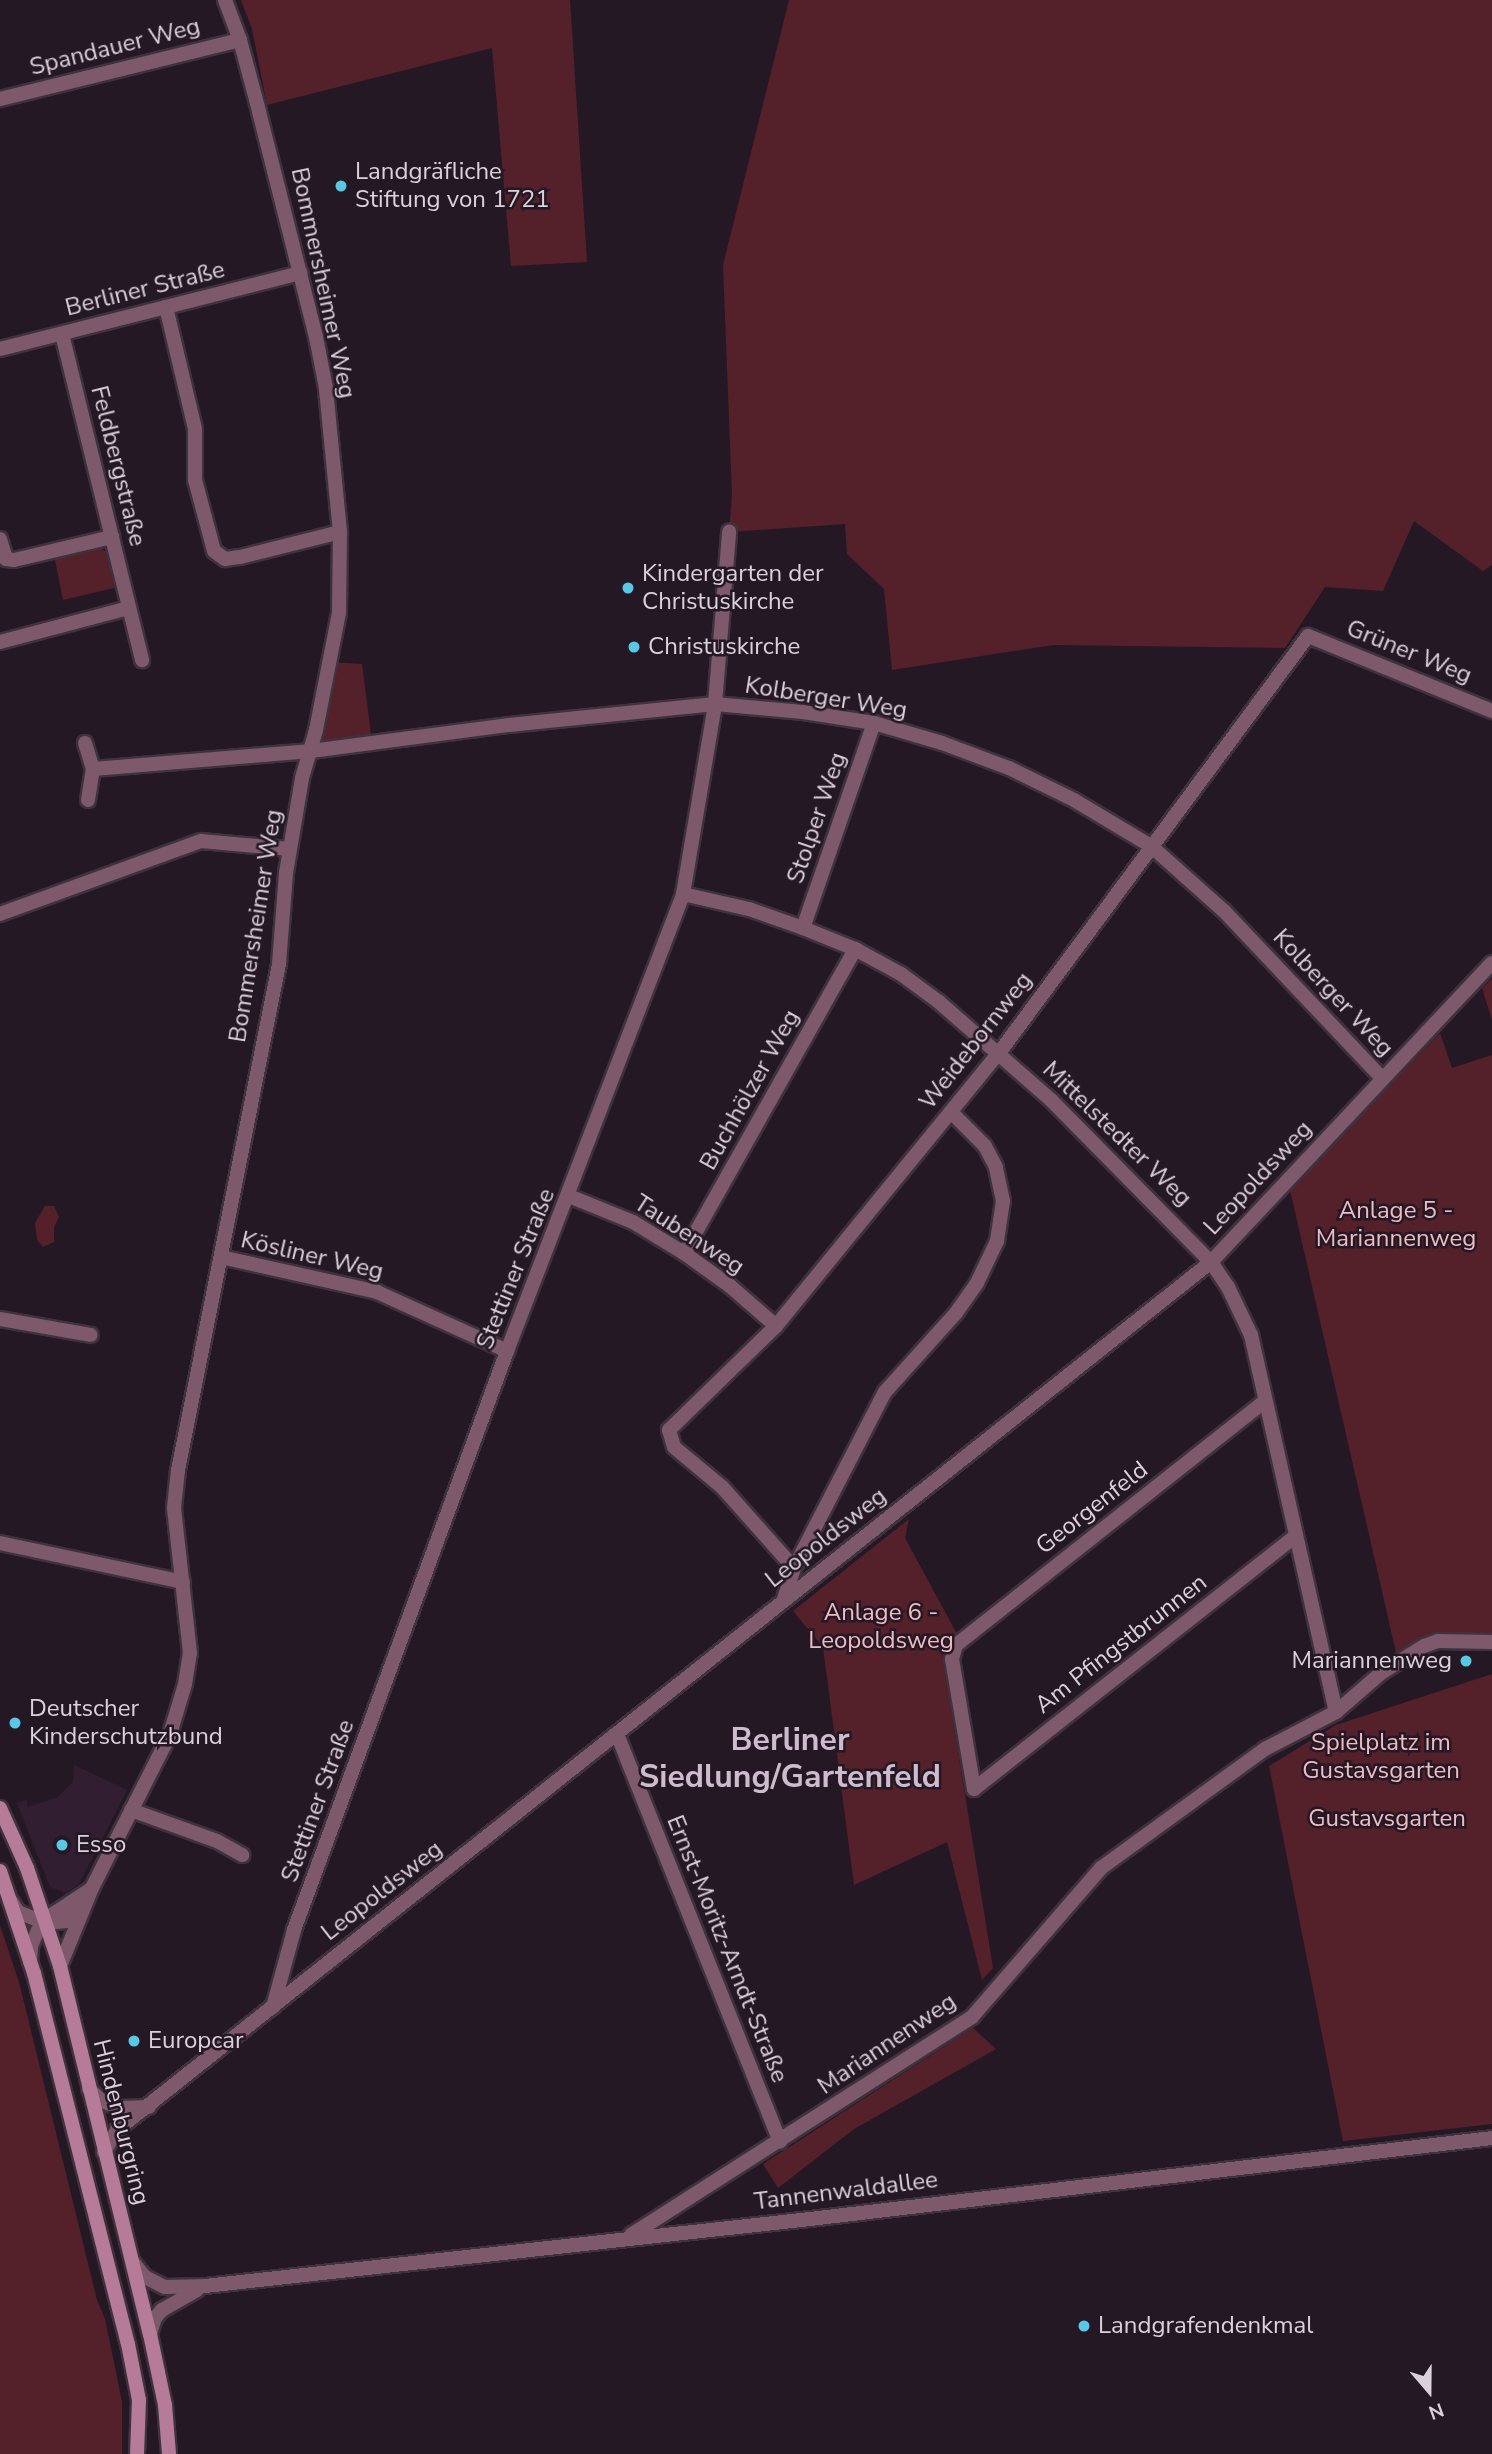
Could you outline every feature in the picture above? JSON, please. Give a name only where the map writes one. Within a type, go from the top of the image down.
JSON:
[{"type":"street","name":"Bommersheimer Weg","points":[[60,1966],[92,1888],[170,1734],[185,1684],[190,1653],[174,1508],[176,1483],[279,964],[290,849],[302,778],[311,751],[339,613],[340,532],[326,388],[301,274],[240,40],[225,0]]},
{"type":"street","name":"Spandauer Weg","points":[[0,99],[240,40]]},
{"type":"street","name":"Berliner Straße","points":[[0,349],[301,274]]},
{"type":"street","points":[[166,307],[195,429],[195,480],[214,551],[225,559],[240,557],[340,532]]},
{"type":"street","name":"Feldbergstraße","points":[[62,334],[142,660]]},
{"type":"street","name":"Stettiner Straße","points":[[273,2007],[294,1930],[507,1351],[569,1196],[683,894],[715,704],[729,532]]},
{"type":"street","points":[[0,539],[6,559],[14,560],[112,537]]},
{"type":"street","points":[[0,642],[129,608]]},
{"type":"street","name":"Grüner Weg","points":[[1308,636],[1492,711]]},
{"type":"street","name":"Weidebornweg","points":[[794,1568],[722,1487],[680,1452],[669,1439],[671,1428],[776,1326],[999,1053],[1308,636]]},
{"type":"street","name":"Kolberger Weg","points":[[93,769],[311,751],[509,725],[715,704],[803,712],[874,723],[942,743],[1009,768],[1074,800],[1151,846],[1224,911],[1382,1078]]},
{"type":"street","name":"Stolper Weg","points":[[803,928],[874,723]]},
{"type":"street","points":[[85,743],[93,769],[89,800]]},
{"type":"street","points":[[0,914],[201,841],[290,849]]},
{"type":"street","name":"Mittelstedter Weg","points":[[683,894],[749,909],[803,928],[855,949],[901,974],[999,1053],[1097,1144],[1211,1262],[1228,1287],[1251,1335],[1336,1712]]},
{"type":"street","name":"Buchhölzer Weg","points":[[684,1253],[855,949]]},
{"type":"street","name":"Leopoldsweg","points":[[104,2152],[117,2130],[1211,1262],[1492,963]]},
{"type":"street","points":[[784,1600],[794,1568],[885,1392],[956,1313],[977,1283],[997,1241],[1003,1201],[996,1167],[985,1146],[951,1112]]},
{"type":"street","name":"Taubenweg","points":[[569,1196],[633,1222],[684,1253],[730,1286],[776,1326]]},
{"type":"street","name":"Kösliner Weg","points":[[221,1257],[377,1292],[507,1351]]},
{"type":"street","points":[[0,1319],[91,1335]]},
{"type":"street","name":"Georgenfeld","points":[[974,1789],[952,1654],[956,1645],[1265,1401]]},
{"type":"street","name":"Am Pfingstbrunnen","points":[[974,1789],[1296,1536]]},
{"type":"street","points":[[0,1542],[183,1582]]},
{"type":"street","name":"Mariannenweg","points":[[627,2238],[972,2017],[1004,1976],[1101,1868],[1265,1749],[1336,1712],[1381,1673],[1424,1646],[1438,1641],[1492,1642]]},
{"type":"street","name":"Ernst-Moritz-Arndt-Straße","points":[[617,1734],[780,2142]]},
{"type":"street","name":"Hindenburgring","points":[[0,1808],[32,1882],[60,1966],[150,2334],[165,2405],[169,2453]]},
{"type":"street","points":[[131,1810],[217,1841],[242,1854]]},
{"type":"street","name":"Hindenburgring","points":[[0,1871],[30,1962],[128,2344],[139,2400],[138,2454]]},
{"type":"street","points":[[32,1882],[47,1900],[63,1906]]},
{"type":"street","points":[[30,1962],[34,1938],[45,1923],[63,1906],[92,1888]]},
{"type":"street","points":[[10,1900],[18,1912],[45,1923],[68,1921],[85,1908]]},
{"type":"street","points":[[89,2089],[102,2101],[119,2108],[149,2107]]},
{"type":"street","name":"Tannenwaldallee","points":[[132,2261],[145,2277],[165,2287],[205,2286],[1492,2137]]},
{"type":"street","name":"Tannenwaldallee","points":[[150,2334],[155,2318],[162,2310],[180,2297],[205,2286]]},
{"type":"shaded area","points":[[74,1765],[127,1790],[79,1884],[66,1893],[50,1887],[17,1803],[26,1800],[28,1807],[58,1797],[73,1782]]},
{"type":"green space","points":[[241,0],[570,0],[587,262],[511,266],[492,48],[267,105],[252,29]]},
{"type":"green space","points":[[789,0],[1492,0],[1492,565],[1483,571],[1414,521],[1383,591],[1325,587],[1285,648],[1052,645],[892,670],[884,589],[847,554],[845,524],[729,532],[732,495],[723,265]]},
{"type":"green space","points":[[95,545],[110,554],[118,587],[63,600],[54,555]]},
{"type":"green space","points":[[327,662],[362,664],[372,742],[311,751]]},
{"type":"green space","points":[[1492,979],[1492,1020],[1482,988]]},
{"type":"green space","name":"Anlage 5 - Mariannenweg","points":[[1440,1033],[1452,1068],[1492,1055],[1492,1642],[1438,1641],[1398,1661],[1290,1190]]},
{"type":"green space","points":[[45,1206],[54,1206],[59,1217],[54,1227],[54,1242],[43,1247],[37,1240],[35,1223]]},
{"type":"green space","name":"Anlage 6 - Leopoldsweg","points":[[909,1519],[905,1538],[957,1634],[941,1646],[993,1968],[982,1980],[947,1842],[854,1885],[823,1647],[793,1611]]},
{"type":"green space","name":"Gustavsgarten","points":[[1492,1674],[1492,2124],[1343,2141],[1269,1766],[1336,1725]]},
{"type":"green space","points":[[0,1925],[19,1982],[97,2300],[105,2319],[122,2402],[122,2454],[0,2454]]},
{"type":"green space","points":[[973,2028],[996,2049],[854,2129],[778,2188],[763,2164]]},
{"type":"place","name":"Landgräfliche Stiftung von 1721","points":[[341,186]]},
{"type":"place","name":"Kindergarten der Christuskirche","points":[[628,588]]},
{"type":"place","name":"Christuskirche","points":[[634,647]]},
{"type":"place","name":"Mariannenweg","points":[[1466,1661]]},
{"type":"place","name":"Deutscher Kinderschutzbund","points":[[15,1723]]},
{"type":"place","name":"Esso","points":[[62,1845]]},
{"type":"place","name":"Europcar","points":[[134,2041]]},
{"type":"place","name":"Landgrafendenkmal","points":[[1084,2326]]},
{"type":"district","name":"Berliner Siedlung/Gartenfeld","points":[[790,1760]]},
{"type":"park label","name":"Spielplatz im Gustavsgarten","points":[[1381,1757]]}]
